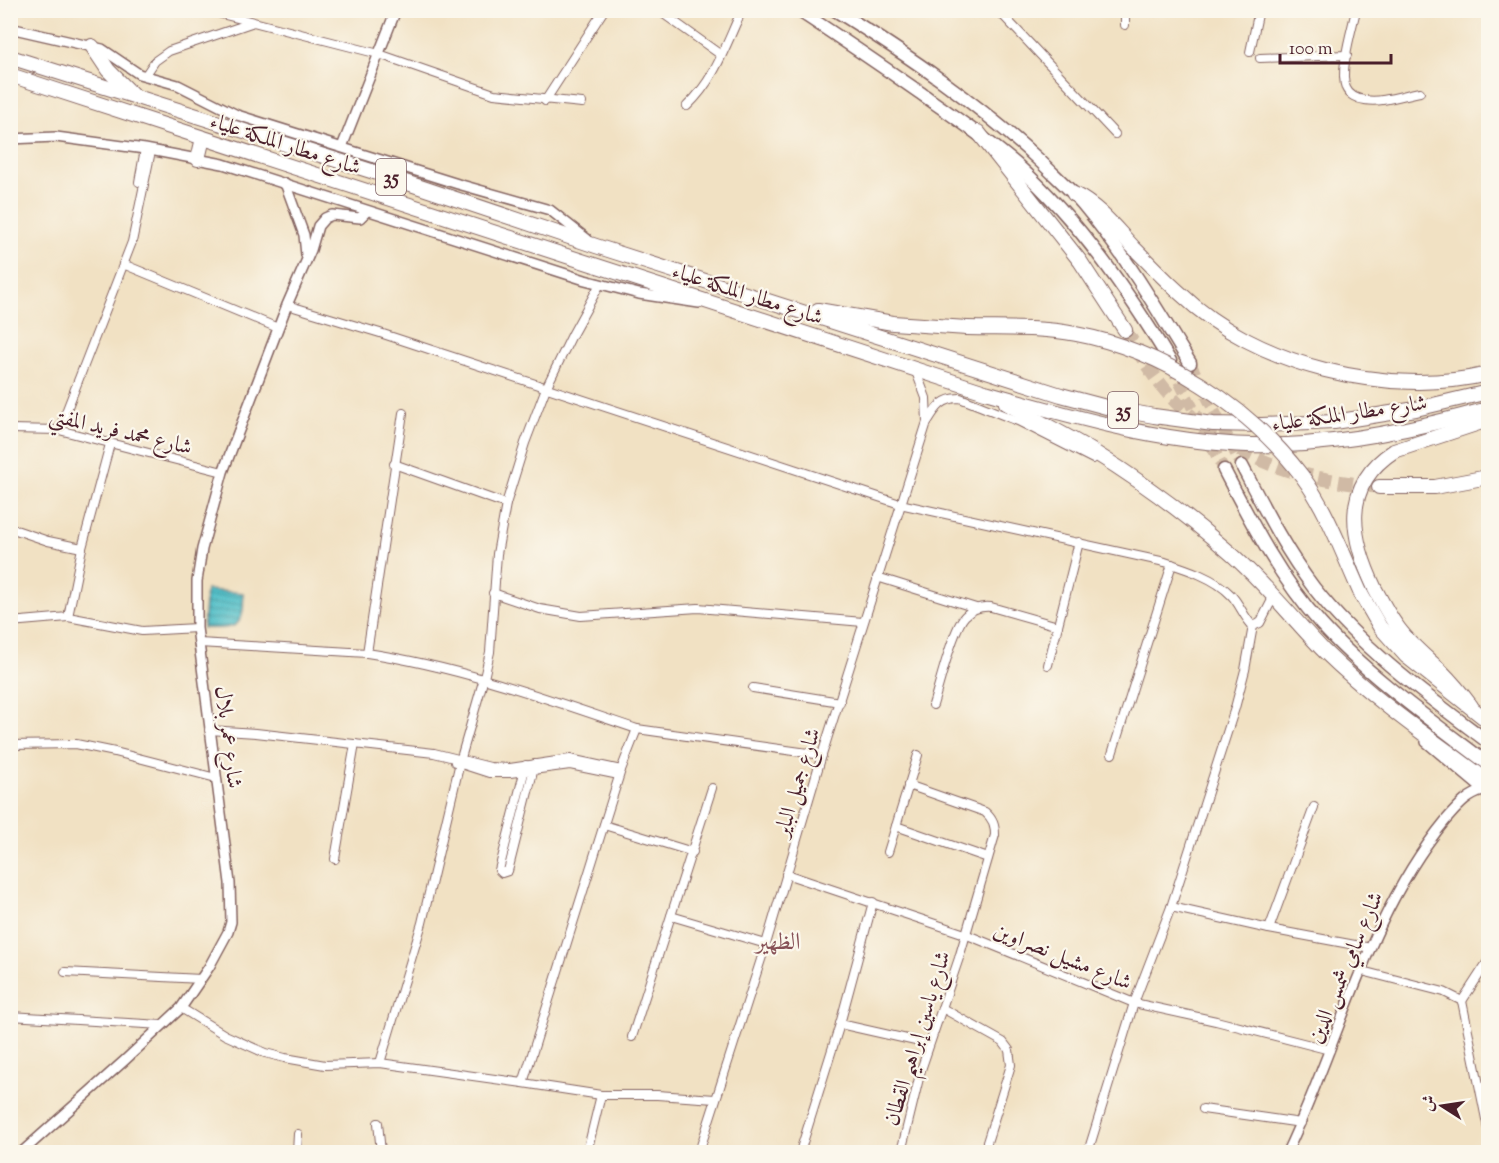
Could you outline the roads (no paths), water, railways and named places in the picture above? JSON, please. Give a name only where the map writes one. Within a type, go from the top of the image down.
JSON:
[{"type":"highway","points":[[92,46],[108,70],[134,95]]},
{"type":"highway","name":"شارع مطار الملكة علياء","points":[[10,57],[134,95],[235,122],[390,170],[596,246],[1070,397],[1130,412],[1213,424],[1334,422],[1416,409],[1488,392]]},
{"type":"highway","name":"شارع مطار الملكة علياء","points":[[10,75],[714,305],[1063,415],[1139,432],[1183,438],[1284,445],[1335,440],[1419,426],[1488,409]]},
{"type":"highway","points":[[978,132],[1080,261],[1125,330]]},
{"type":"highway","points":[[198,159],[204,138]]},
{"type":"highway","points":[[1074,195],[1096,207],[1196,308],[1238,335],[1281,357],[1337,373],[1394,381],[1439,381],[1488,374]]},
{"type":"highway","points":[[771,302],[893,323],[1050,330],[1106,340],[1136,351],[1213,392],[1261,431],[1302,477],[1322,509],[1360,594],[1380,627],[1406,656],[1488,721]]},
{"type":"highway","points":[[985,392],[1077,442],[1119,468],[1211,537],[1244,566],[1325,651],[1487,789]]},
{"type":"highway","points":[[1471,706],[1449,679],[1408,640],[1387,612],[1361,554],[1356,535],[1355,505],[1358,493],[1369,474],[1394,451],[1488,420]]},
{"type":"highway","points":[[1379,487],[1435,487],[1488,477]]},
{"type":"main road","points":[[798,10],[978,132],[1018,167],[1077,228],[1138,308],[1170,361]]},
{"type":"main road","points":[[837,11],[926,69],[1008,131],[1074,195],[1104,231],[1145,289],[1190,363]]},
{"type":"main road","points":[[1242,466],[1283,542],[1330,608],[1391,666],[1488,742]]},
{"type":"main road","points":[[1224,470],[1268,553],[1320,623],[1374,673],[1488,764]]},
{"type":"street","points":[[206,10],[379,54],[487,92],[545,101],[582,103]]},
{"type":"street","points":[[342,147],[396,10]]},
{"type":"street","points":[[545,101],[604,10]]},
{"type":"street","points":[[658,10],[721,56]]},
{"type":"street","points":[[687,106],[708,83],[741,10]]},
{"type":"street","points":[[998,10],[1115,134]]},
{"type":"street","points":[[1125,10],[1125,25]]},
{"type":"street","points":[[1250,52],[1259,10]]},
{"type":"street","points":[[1356,10],[1344,70],[1347,89],[1354,97],[1372,100],[1420,92]]},
{"type":"street","points":[[145,76],[155,61],[169,51],[252,23]]},
{"type":"street","points":[[10,28],[92,46],[107,52],[128,68],[145,76],[178,85],[235,122],[342,147],[390,170],[553,211],[566,224],[596,246]]},
{"type":"street","points":[[1260,58],[1347,55]]},
{"type":"street","points":[[10,122],[10,138],[56,137],[148,150],[223,164],[600,284],[664,299],[714,305]]},
{"type":"street","points":[[60,430],[129,246],[148,150]]},
{"type":"street","name":"شارع عمر بلال","points":[[285,183],[304,235],[305,261]]},
{"type":"street","name":"شارع عمر بلال","points":[[22,1152],[181,1008],[223,944],[231,922],[230,883],[198,643],[198,569],[223,472],[287,305],[311,250],[318,226],[322,220],[332,215],[360,218],[367,211]]},
{"type":"street","points":[[123,264],[278,328]]},
{"type":"street","points":[[380,1063],[422,923],[460,761],[490,652],[498,544],[506,504],[525,443],[546,388],[600,284]]},
{"type":"street","points":[[287,305],[900,504],[1172,564],[1203,577],[1227,591],[1253,626],[1245,670],[1171,907],[1134,1003],[1088,1152]]},
{"type":"street","name":"شارع جميل الباير","points":[[915,369],[926,398],[927,422]]},
{"type":"street","name":"شارع جميل الباير","points":[[699,1152],[766,944],[863,622],[927,422],[942,402],[951,398],[960,398],[1018,421],[1105,465],[1119,468]]},
{"type":"street","points":[[367,653],[403,413]]},
{"type":"street","name":"شارع محمد فريد المفتي","points":[[10,429],[60,430],[223,472]]},
{"type":"street","points":[[68,617],[82,548],[110,444]]},
{"type":"street","points":[[394,464],[506,504]]},
{"type":"street","points":[[10,528],[48,541],[82,548]]},
{"type":"street","points":[[1048,664],[1078,542]]},
{"type":"street","points":[[1112,754],[1172,564]]},
{"type":"street","points":[[878,577],[976,608],[992,607],[1058,627]]},
{"type":"street","points":[[493,593],[540,609],[581,616],[698,609],[863,622]]},
{"type":"street","points":[[1253,626],[1260,623],[1274,596]]},
{"type":"street","points":[[933,705],[960,624],[976,608]]},
{"type":"street","points":[[10,622],[68,617],[142,631],[197,628]]},
{"type":"street","points":[[198,643],[367,653],[418,662],[484,678],[637,729],[822,755]]},
{"type":"street","points":[[753,688],[840,702]]},
{"type":"street","points":[[523,1083],[620,772],[637,729]]},
{"type":"street","points":[[1415,729],[1429,745],[1464,775],[1487,789]]},
{"type":"street","points":[[209,730],[434,753],[490,767],[570,765],[620,772]]},
{"type":"street","points":[[10,745],[76,744],[216,778]]},
{"type":"street","points":[[335,859],[355,744]]},
{"type":"street","points":[[888,852],[918,755]]},
{"type":"street","points":[[530,767],[512,856],[508,871],[502,873],[499,870],[503,854],[530,767]]},
{"type":"street","name":"شارع سامي شمس الدين","points":[[1456,808],[1466,789],[1464,775]]},
{"type":"street","name":"شارع ياسين إبراهيم القطان","points":[[901,1152],[929,1044],[995,835],[995,826],[990,817],[974,808],[908,785]]},
{"type":"street","points":[[632,1037],[712,788]]},
{"type":"street","name":"شارع سامي شمس الدين","points":[[1287,1152],[1301,1123],[1371,948],[1404,878],[1427,844],[1456,808],[1472,794],[1487,789]]},
{"type":"street","points":[[1269,929],[1314,807]]},
{"type":"street","points":[[604,825],[693,852]]},
{"type":"street","points":[[896,826],[988,858]]},
{"type":"street","points":[[503,854],[512,856]]},
{"type":"street","name":"شارع مشيل نصراوين","points":[[786,874],[965,934],[1134,1003],[1330,1050]]},
{"type":"street","points":[[800,1152],[840,1024],[873,902]]},
{"type":"street","points":[[1171,907],[1269,929],[1371,948]]},
{"type":"street","points":[[671,916],[766,944]]},
{"type":"street","points":[[1488,961],[1462,1001],[1488,1130]]},
{"type":"street","points":[[1362,970],[1444,992],[1462,1001]]},
{"type":"street","points":[[65,972],[201,979]]},
{"type":"street","points":[[181,1008],[225,1035],[265,1053],[325,1065],[380,1063],[601,1095],[657,1095],[715,1099]]},
{"type":"street","points":[[942,1008],[1003,1042],[1009,1050],[1011,1065],[984,1152]]},
{"type":"street","points":[[10,1016],[162,1025]]},
{"type":"street","points":[[840,1024],[929,1044]]},
{"type":"street","points":[[587,1152],[601,1095]]},
{"type":"street","points":[[1203,1110],[1301,1123]]},
{"type":"street","points":[[378,1123],[381,1152]]},
{"type":"street","points":[[297,1152],[298,1134]]},
{"type":"water","points":[[206,590],[243,593],[242,614],[236,624],[223,628],[203,628]]},
{"type":"tunnel","points":[[1125,330],[1149,369],[1166,391],[1195,420],[1230,444],[1286,470],[1324,479],[1379,487]]},
{"type":"tunnel","points":[[1190,363],[1242,466]]},
{"type":"tunnel","points":[[1171,365],[1224,470]]},
{"type":"district","name":"الظهير","points":[[778,941]]}]
